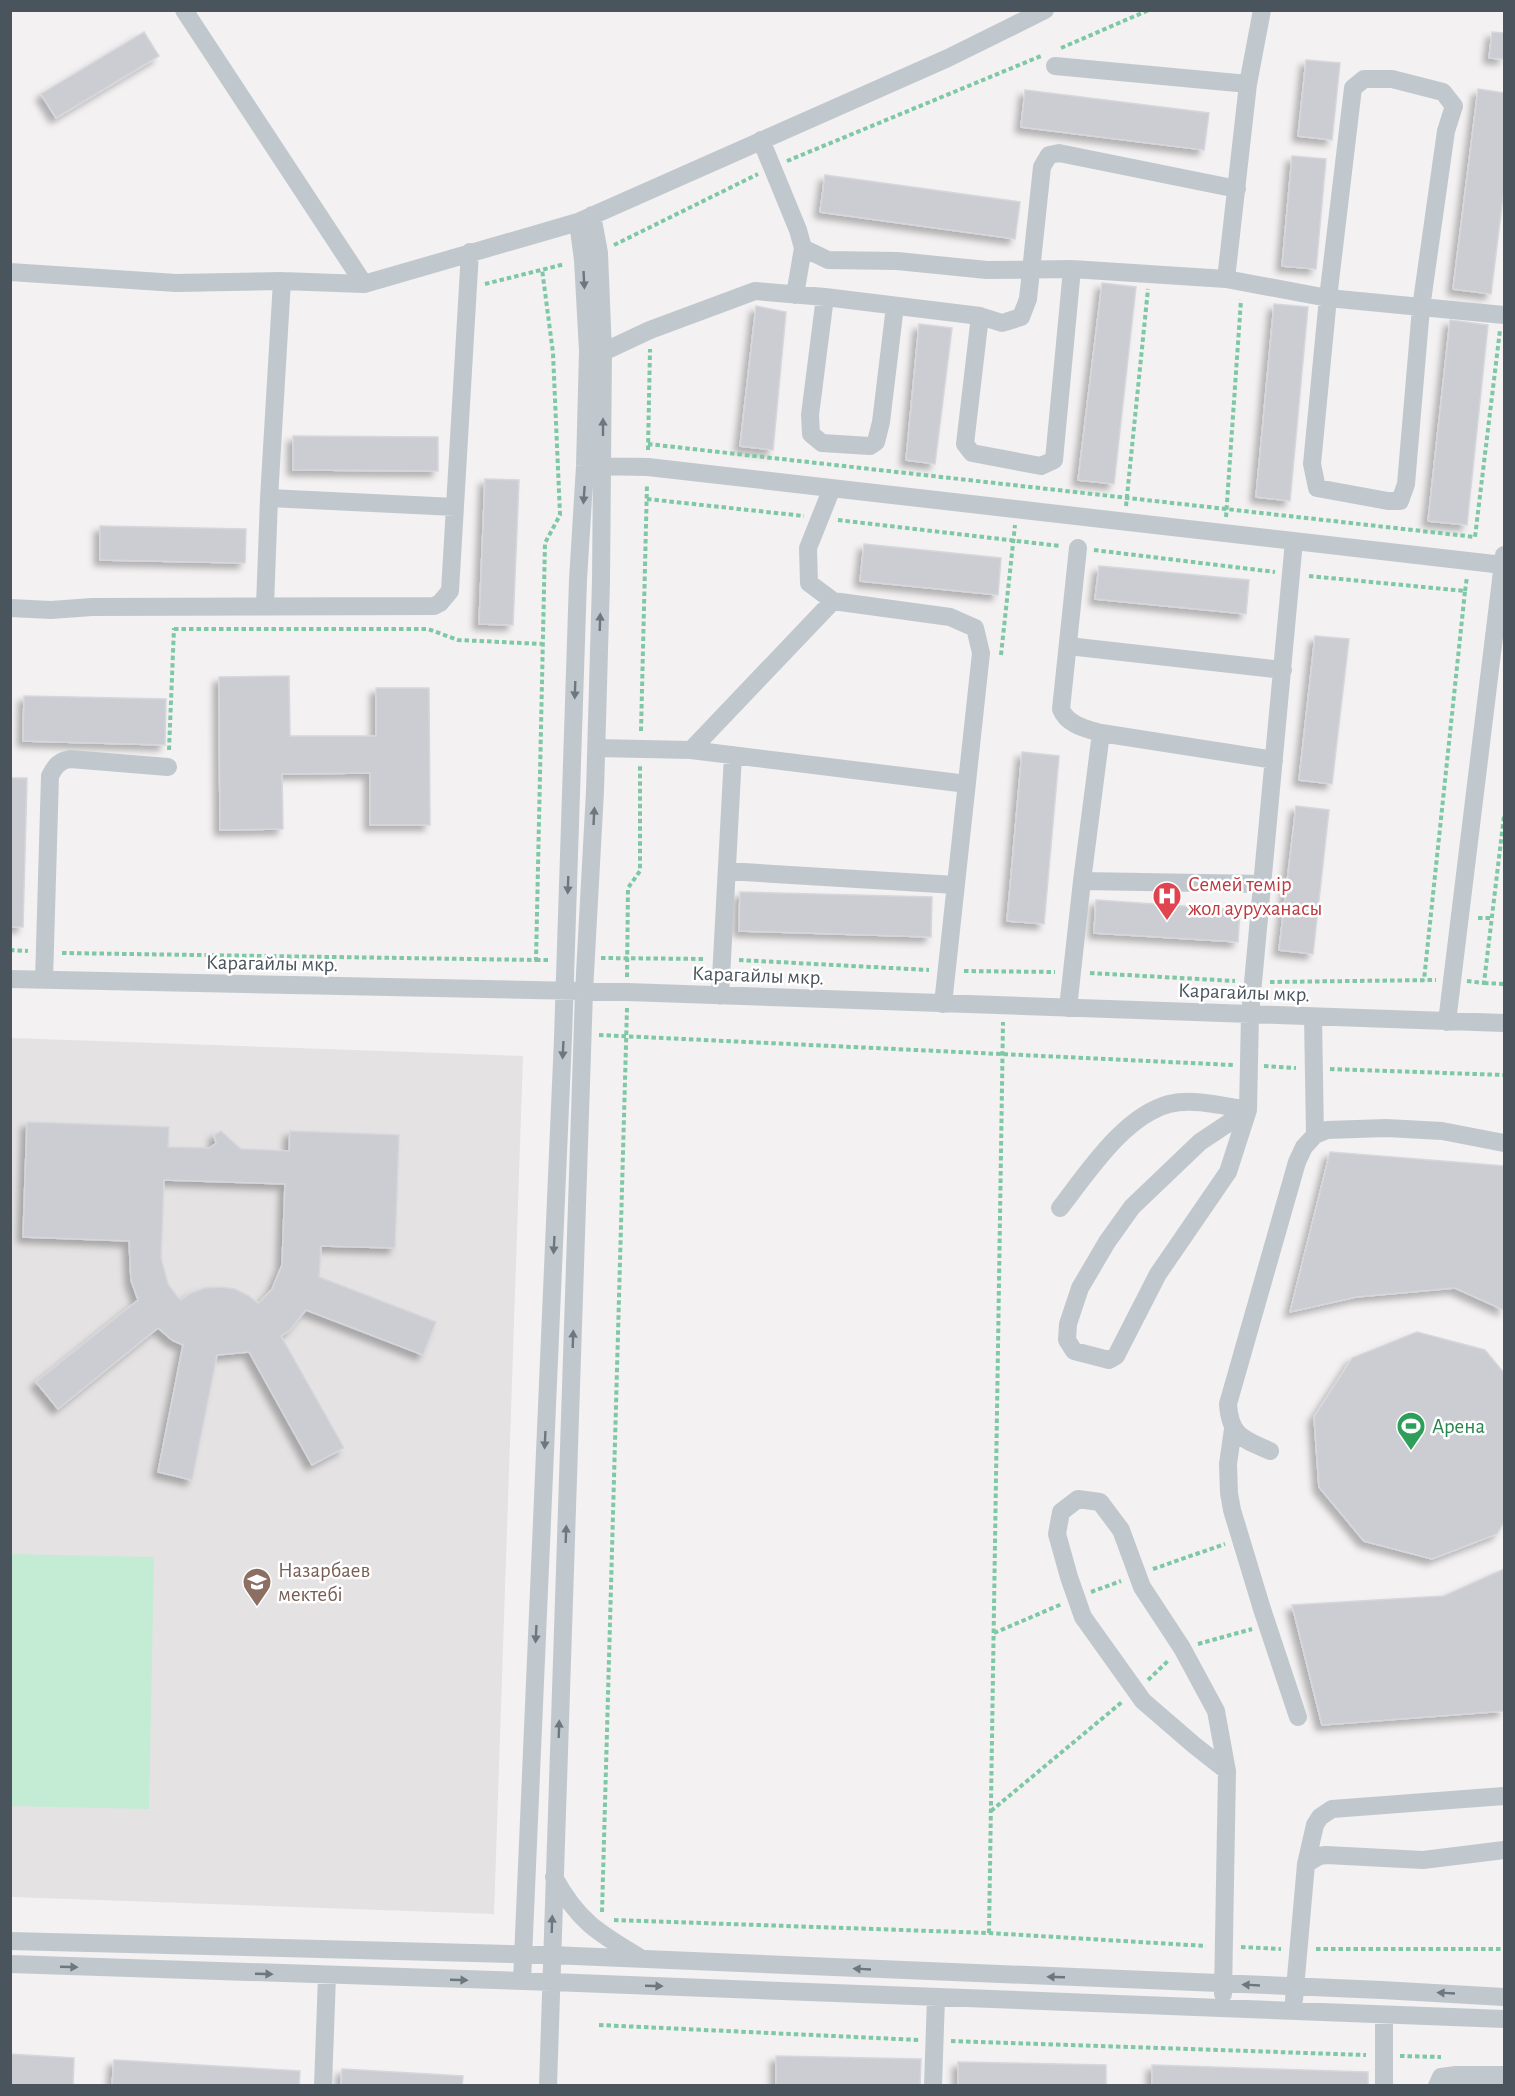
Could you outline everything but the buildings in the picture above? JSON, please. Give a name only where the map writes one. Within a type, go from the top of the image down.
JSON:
[{"type":"street","points":[[184,10],[364,284]]},
{"type":"street","points":[[10,272],[176,283],[282,281],[364,284],[585,218],[948,57],[1045,10]]},
{"type":"street","points":[[1234,280],[1237,189],[1248,84],[1262,10]]},
{"type":"street","points":[[1052,57],[1248,84]]},
{"type":"street","points":[[1364,79],[1392,79],[1443,92],[1454,106],[1446,131],[1421,308],[1406,484],[1400,501],[1388,501],[1317,488],[1312,464],[1312,447],[1328,297],[1353,88],[1364,79]]},
{"type":"street","points":[[761,140],[798,230],[803,248],[795,295]]},
{"type":"street","points":[[603,352],[650,330],[754,291],[825,297],[980,316],[1002,323],[1021,317],[1028,299],[1042,167],[1048,155],[1059,153],[1237,189]]},
{"type":"street","points":[[522,1981],[564,992],[578,580],[594,466],[603,352],[585,218]]},
{"type":"street","points":[[803,248],[828,260],[897,261],[987,270],[1072,269],[1234,280],[1328,297],[1503,315]]},
{"type":"street","points":[[10,608],[51,610],[92,607],[434,606],[440,603],[450,591],[470,252]]},
{"type":"street","points":[[548,2085],[584,992],[596,748],[594,466],[588,351],[591,256]]},
{"type":"street","points":[[980,316],[965,444],[972,453],[1041,466],[1054,460],[1072,269]]},
{"type":"street","points":[[265,606],[282,281]]},
{"type":"street","points":[[825,297],[810,415],[811,434],[822,443],[870,446],[876,442],[881,422],[895,306]]},
{"type":"street","points":[[594,466],[648,467],[1294,541],[1504,559],[1447,1022]]},
{"type":"street","points":[[832,488],[808,548],[809,583],[833,601],[950,617],[975,628],[981,653],[943,1004]]},
{"type":"street","points":[[269,498],[455,507]]},
{"type":"street","points":[[1248,1110],[1204,1139],[1132,1207],[1107,1242],[1080,1288],[1068,1324],[1067,1340],[1074,1351],[1109,1359],[1116,1356],[1158,1274],[1228,1172],[1248,1110],[1250,1015],[1294,541]]},
{"type":"street","points":[[1078,548],[1061,709],[1063,714],[1075,724],[1101,733],[1274,760]]},
{"type":"street","points":[[691,750],[833,601]]},
{"type":"street","points":[[1068,645],[1283,670]]},
{"type":"street","points":[[1068,1008],[1101,733]]},
{"type":"street","points":[[596,748],[691,750],[967,784]]},
{"type":"street","points":[[720,996],[733,755]]},
{"type":"street","points":[[44,981],[50,776],[55,766],[63,760],[70,759],[168,767]]},
{"type":"street","points":[[727,871],[955,885]]},
{"type":"street","points":[[1082,881],[1263,884]]},
{"type":"street","name":"Карагайлы мкр.","points":[[10,979],[627,992],[1504,1023]]},
{"type":"street","points":[[1313,1017],[1315,1135]]},
{"type":"street","points":[[1060,1208],[1113,1142],[1137,1120],[1170,1104],[1200,1103],[1248,1110]]},
{"type":"street","points":[[1298,1717],[1240,1539],[1229,1493],[1228,1464],[1233,1429],[1228,1404],[1297,1162],[1304,1147],[1315,1135],[1327,1130],[1386,1128],[1442,1131],[1504,1143]]},
{"type":"street","points":[[1233,1429],[1248,1441],[1270,1450]]},
{"type":"street","points":[[1222,2008],[1227,1771],[1216,1711],[1182,1648],[1142,1587],[1121,1530],[1100,1502],[1078,1499],[1061,1512],[1057,1534],[1083,1617],[1143,1701],[1227,1771]]},
{"type":"street","points":[[1294,2010],[1306,1864],[1315,1825],[1320,1817],[1332,1809],[1504,1796]]},
{"type":"street","points":[[1306,1864],[1319,1856],[1326,1855],[1423,1860],[1504,1850]]},
{"type":"street","points":[[554,1877],[564,1896],[581,1919],[605,1938],[643,1959]]},
{"type":"street","points":[[10,1941],[551,1955],[1504,1997]]},
{"type":"street","points":[[10,1964],[552,1982],[1504,2019]]},
{"type":"street","points":[[323,2085],[327,1976]]},
{"type":"street","points":[[933,2085],[936,1998]]},
{"type":"street","points":[[1384,2015],[1384,2085]]},
{"type":"street","points":[[1437,2085],[1441,2077],[1504,2075]]},
{"type":"path","points":[[468,289],[591,256],[772,168],[1052,57],[1149,10]]},
{"type":"path","points":[[10,950],[536,960],[545,543],[560,515],[553,353],[542,269]]},
{"type":"path","points":[[1125,521],[1149,274]]},
{"type":"path","points":[[1224,533],[1234,280]]},
{"type":"path","points":[[648,444],[1127,496],[1475,537],[1503,315]]},
{"type":"path","points":[[602,1919],[627,1037],[628,888],[640,871],[640,749],[650,330]]},
{"type":"path","points":[[1000,663],[1019,485]]},
{"type":"path","points":[[647,499],[1291,574],[1465,591],[1424,980]]},
{"type":"path","points":[[168,767],[175,607]]},
{"type":"path","points":[[174,629],[428,629],[458,640],[543,644]]},
{"type":"path","points":[[1484,983],[1504,816]]},
{"type":"path","points":[[587,959],[722,959],[946,971],[1072,972],[1253,982],[1452,980],[1504,984]]},
{"type":"path","points":[[989,1933],[1003,1006]]},
{"type":"path","points":[[583,1035],[1314,1069],[1504,1075]]},
{"type":"path","points":[[994,1633],[1076,1598],[1240,1539]]},
{"type":"path","points":[[614,1920],[989,1933],[1224,1947],[1504,1949]]},
{"type":"path","points":[[599,2025],[935,2040],[1450,2058]]},
{"type":"shaded area","name":"Назарбаев мектебі","points":[[11,1038],[523,1056],[494,1914],[11,1897]]},
{"type":"green space","points":[[11,1554],[154,1557],[149,1809],[11,1806]]},
{"type":"place","name":"Семей темір жол ауруханасы","points":[[1167,922]]},
{"type":"place","name":"Арена","points":[[1411,1452]]},
{"type":"place","name":"Назарбаев мектебі","points":[[257,1608]]}]
